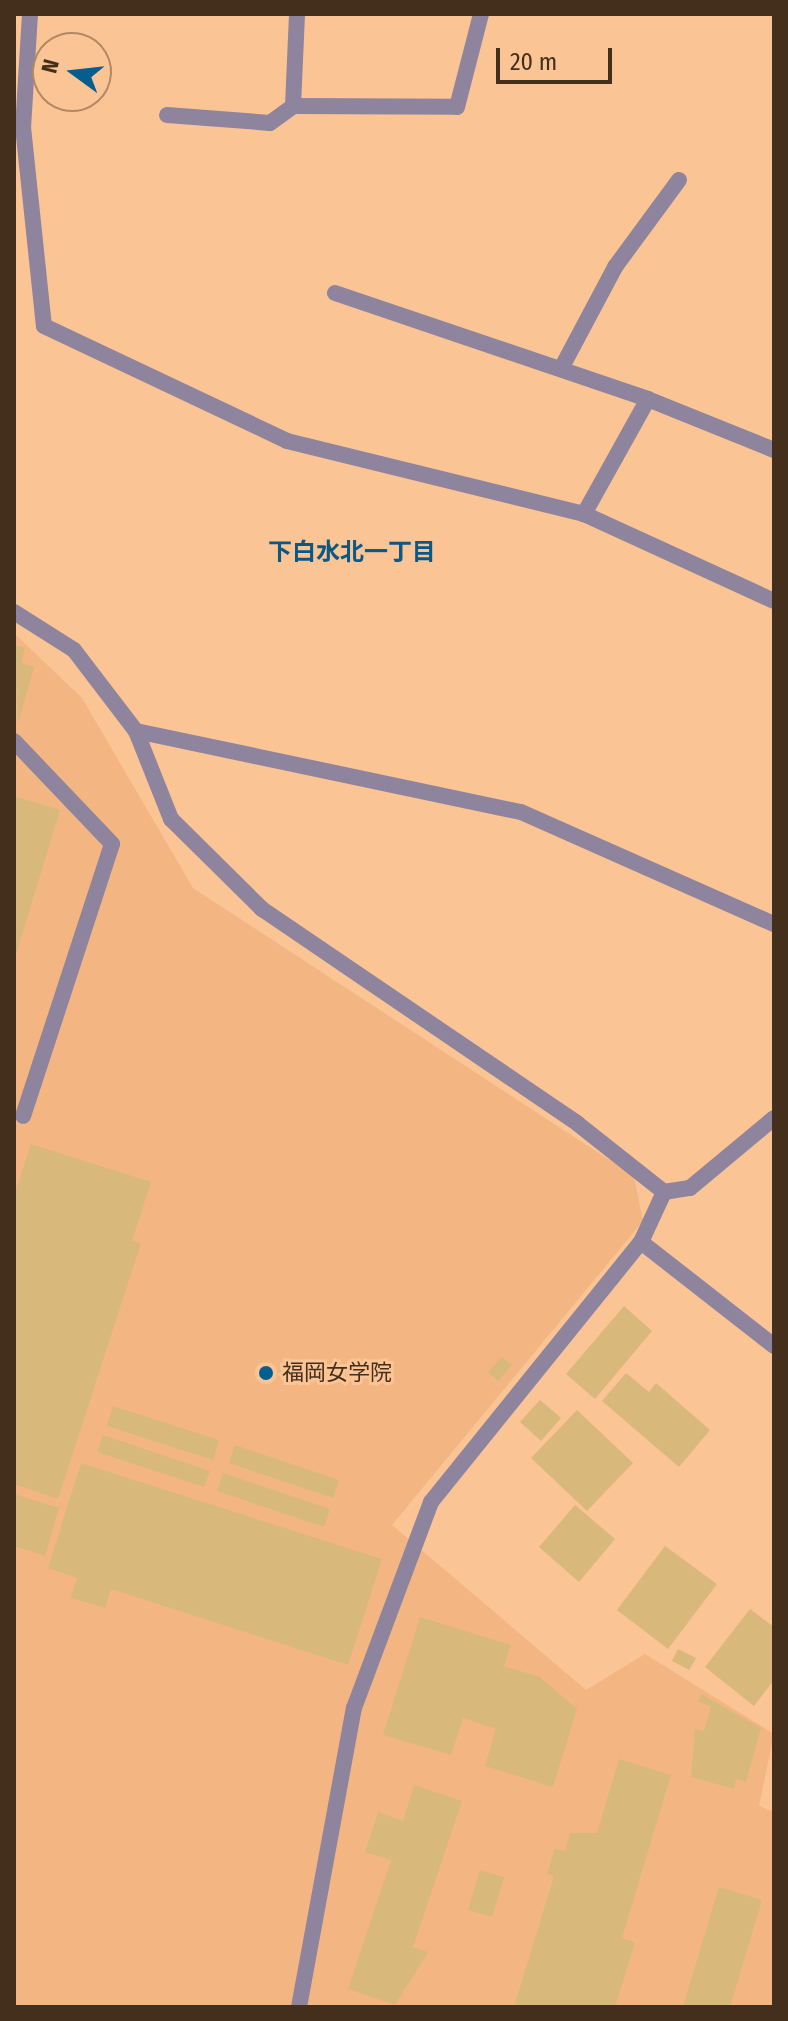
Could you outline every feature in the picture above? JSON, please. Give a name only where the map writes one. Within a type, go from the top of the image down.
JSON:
[{"type":"street","points":[[30,14],[23,127],[44,326],[287,441],[584,514],[774,601]]},
{"type":"street","points":[[293,106],[297,14]]},
{"type":"street","points":[[167,115],[270,123],[293,106],[457,107],[481,14]]},
{"type":"street","points":[[563,365],[615,267],[679,180]]},
{"type":"street","points":[[335,293],[563,365],[774,450]]},
{"type":"street","points":[[584,514],[648,399]]},
{"type":"street","points":[[14,612],[74,650],[136,731],[171,819],[262,909],[578,1124],[664,1192],[690,1188],[774,1118]]},
{"type":"street","points":[[136,731],[521,812],[774,924]]},
{"type":"street","points":[[14,741],[112,844],[23,1116]]},
{"type":"street","points":[[299,2007],[354,1708],[431,1502],[641,1242],[664,1192]]},
{"type":"street","points":[[641,1242],[774,1346]]},
{"type":"shaded area","name":"福岡女学院","points":[[14,633],[82,698],[193,888],[634,1176],[643,1221],[392,1525],[586,1690],[645,1654],[774,1734],[759,1806],[774,1812],[774,2007],[14,2007]]},
{"type":"building","points":[[14,645],[25,648],[21,663],[34,667],[18,724]]},
{"type":"building","points":[[14,796],[60,810],[15,958],[14,958]]},
{"type":"building","points":[[31,1144],[151,1182],[132,1241],[141,1243],[58,1499],[14,1484],[14,1196]]},
{"type":"building","points":[[624,1306],[652,1331],[595,1399],[566,1374]]},
{"type":"building","points":[[502,1357],[512,1365],[498,1381],[488,1372]]},
{"type":"building","points":[[626,1373],[649,1392],[656,1383],[710,1430],[679,1467],[602,1401]]},
{"type":"building","points":[[540,1400],[561,1418],[541,1441],[520,1422]]},
{"type":"building","points":[[113,1406],[219,1440],[213,1460],[107,1426]]},
{"type":"building","points":[[577,1410],[633,1463],[587,1511],[531,1458]]},
{"type":"building","points":[[103,1435],[210,1471],[204,1487],[97,1452]]},
{"type":"building","points":[[235,1445],[339,1480],[333,1498],[229,1463]]},
{"type":"building","points":[[81,1463],[382,1559],[348,1665],[111,1589],[105,1608],[71,1598],[77,1578],[48,1568]]},
{"type":"building","points":[[223,1473],[330,1509],[324,1527],[217,1491]]},
{"type":"building","points":[[14,1494],[59,1508],[45,1556],[14,1546]]},
{"type":"building","points":[[575,1505],[615,1539],[579,1582],[539,1547]]},
{"type":"building","points":[[665,1546],[717,1584],[668,1649],[617,1610]]},
{"type":"building","points":[[750,1609],[774,1627],[774,1680],[754,1706],[705,1667]]},
{"type":"building","points":[[420,1617],[511,1645],[504,1666],[540,1677],[577,1709],[553,1787],[485,1766],[496,1729],[463,1718],[451,1755],[383,1735]]},
{"type":"building","points":[[678,1649],[696,1658],[689,1670],[672,1661]]},
{"type":"building","points":[[701,1694],[761,1728],[746,1782],[736,1779],[734,1789],[691,1777],[695,1729],[704,1731],[711,1707],[698,1701]]},
{"type":"building","points":[[619,1759],[671,1775],[622,1938],[635,1942],[615,2007],[514,2007],[554,1876],[547,1874],[555,1848],[565,1851],[570,1833],[597,1833]]},
{"type":"building","points":[[414,1785],[462,1801],[413,1947],[428,1952],[395,2005],[348,1989],[391,1860],[365,1852],[378,1812],[403,1821]]},
{"type":"building","points":[[480,1870],[504,1877],[492,1917],[468,1910]]},
{"type":"building","points":[[719,1887],[762,1900],[730,2007],[683,2007]]},
{"type":"place","name":"福岡女学院","points":[[266,1373]]},
{"type":"district","name":"下白水北一丁目","points":[[352,553]]}]
